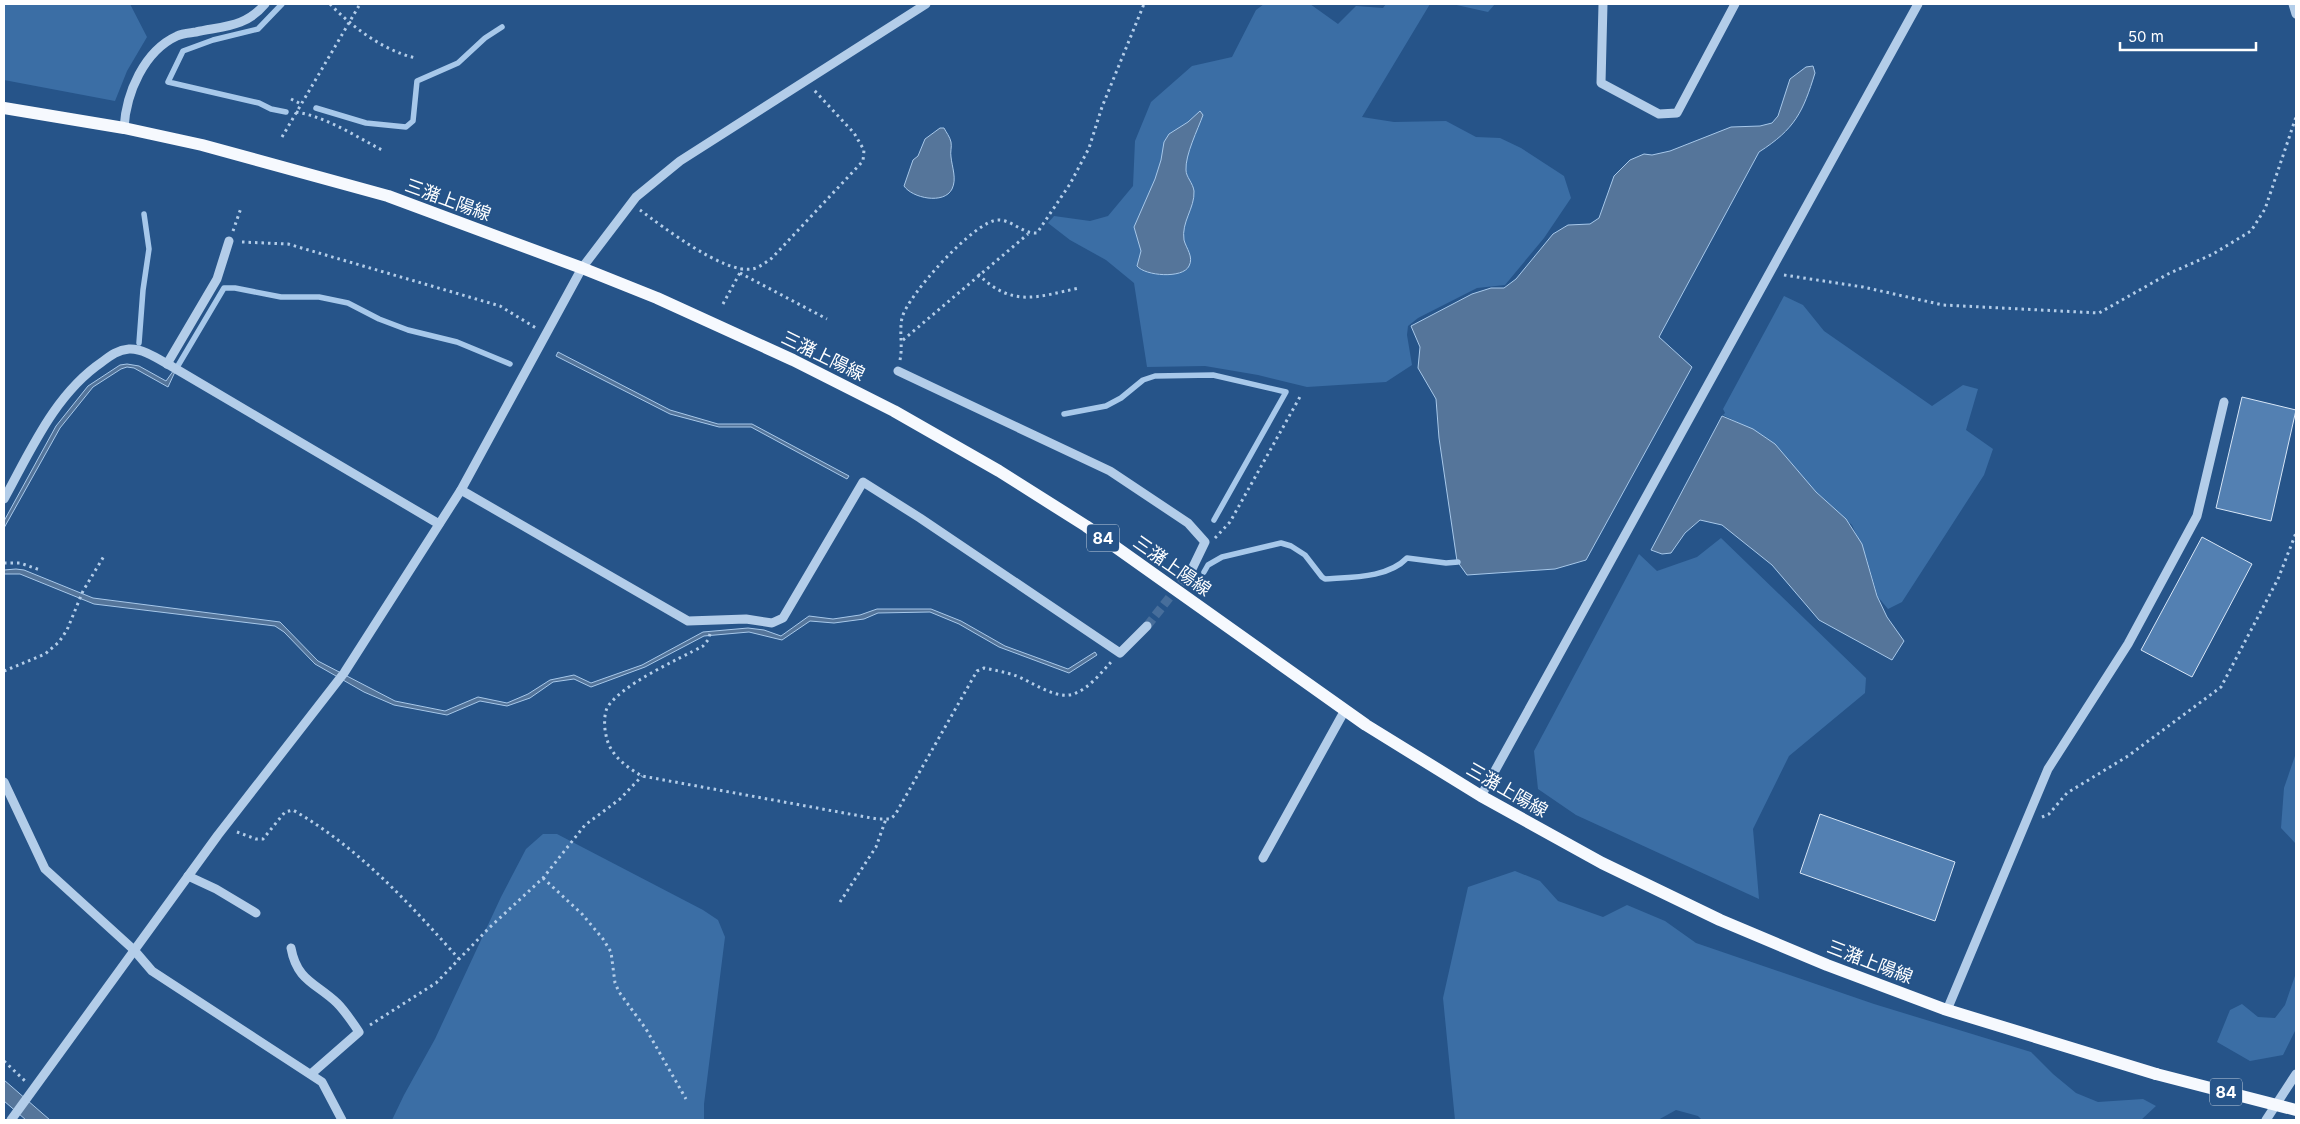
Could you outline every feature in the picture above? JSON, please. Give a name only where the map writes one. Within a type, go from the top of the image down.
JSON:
[{"type":"main road","name":"三潴上陽線","points":[[4,108],[124,128],[202,145],[388,196],[657,298],[793,360],[894,411],[999,471],[1086,526],[1344,710],[1481,796],[1602,863],[1720,920],[1827,965],[1947,1010],[2156,1074],[2296,1110]]},
{"type":"street","points":[[124,128],[124,112],[133,84],[157,49],[178,35],[241,23],[256,15],[265,4]]},
{"type":"street","points":[[11,1120],[224,827],[341,676],[461,490],[582,268],[631,204],[680,161],[926,4]]},
{"type":"street","points":[[1603,4],[1601,83],[1659,114],[1677,113],[1735,4]]},
{"type":"street","points":[[1481,796],[1918,4]]},
{"type":"street","points":[[2293,4],[2296,14]]},
{"type":"street","points":[[173,367],[217,279],[229,241]]},
{"type":"street","points":[[4,499],[58,404],[86,373],[117,351],[132,349],[173,367],[439,524]]},
{"type":"street","points":[[898,371],[1110,471],[1188,523],[1205,542],[1192,569]]},
{"type":"street","points":[[1947,1010],[2048,768],[2128,644],[2197,516],[2224,402]]},
{"type":"street","points":[[461,490],[688,621],[746,620],[772,623],[783,618],[863,482],[1120,652],[1147,626]]},
{"type":"street","points":[[1263,858],[1344,710]]},
{"type":"street","points":[[4,782],[45,869],[134,950],[152,971],[322,1082],[342,1120]]},
{"type":"street","points":[[188,876],[216,889],[256,913]]},
{"type":"street","points":[[291,948],[293,960],[299,973],[315,988],[338,1004],[348,1014],[359,1032],[311,1074]]},
{"type":"street","points":[[2266,1120],[2296,1074]]},
{"type":"path","points":[[330,4],[348,24],[393,50],[416,58]]},
{"type":"path","points":[[282,138],[360,4]]},
{"type":"path","points":[[1028,234],[1011,223],[997,220],[977,229],[941,262],[910,303],[902,317],[902,341],[978,274],[1028,234],[1037,233],[1070,184],[1089,148],[1102,107],[1144,4]]},
{"type":"path","points":[[631,204],[676,236],[722,264],[742,269],[753,269],[772,258],[862,160],[864,150],[854,133],[806,80]]},
{"type":"path","points":[[291,99],[301,104]]},
{"type":"path","points":[[296,112],[311,115],[332,124],[382,150]]},
{"type":"path","points":[[1771,272],[1862,287],[1943,305],[2100,313],[2168,274],[2213,254],[2251,231],[2265,209],[2296,117]]},
{"type":"path","points":[[241,208],[229,241],[288,244],[500,306],[547,334]]},
{"type":"path","points":[[723,304],[742,269]]},
{"type":"path","points":[[740,274],[827,319]]},
{"type":"path","points":[[978,274],[991,287],[1008,296],[1034,297],[1079,288]]},
{"type":"path","points":[[1205,542],[1219,536],[1230,522],[1301,395]]},
{"type":"path","points":[[2023,825],[2049,814],[2067,793],[2128,756],[2221,687],[2266,597],[2278,579],[2296,533]]},
{"type":"path","points":[[4,671],[45,654],[59,642],[67,630],[83,591],[104,556]]},
{"type":"path","points":[[4,563],[20,563],[40,570]]},
{"type":"path","points":[[708,640],[703,646],[649,674],[618,696],[607,709],[604,726],[607,741],[616,756],[627,767],[642,776],[877,819],[890,819],[895,815],[977,671],[984,668],[1014,675],[1049,691],[1075,694],[1092,682],[1120,652]]},
{"type":"path","points":[[359,1032],[436,984],[489,928],[543,878],[585,825],[620,799],[642,776]]},
{"type":"path","points":[[224,827],[256,839],[263,839],[285,812],[293,810],[336,837],[387,881],[459,960]]},
{"type":"path","points":[[840,902],[876,847],[886,819]]},
{"type":"path","points":[[543,878],[582,914],[603,939],[611,952],[615,983],[619,992],[646,1029],[686,1099]]},
{"type":"path","points":[[4,1061],[34,1090]]},
{"type":"shaded area","points":[[4,4],[130,4],[147,37],[127,71],[115,101],[4,80]]},
{"type":"shaded area","points":[[1264,4],[1310,4],[1338,24],[1356,6],[1383,8],[1386,4],[1430,4],[1362,117],[1394,122],[1446,121],[1476,137],[1500,138],[1521,148],[1564,176],[1571,198],[1544,238],[1505,285],[1477,288],[1418,318],[1408,326],[1407,335],[1412,365],[1386,382],[1307,387],[1258,375],[1205,366],[1147,367],[1134,283],[1106,260],[1070,240],[1048,223],[1054,216],[1090,221],[1108,216],[1133,186],[1135,141],[1151,102],[1192,66],[1232,57],[1256,10]]},
{"type":"shaded area","points":[[1452,4],[1495,4],[1488,12]]},
{"type":"shaded area","points":[[1813,66],[1815,73],[1802,109],[1781,135],[1759,152],[1659,337],[1692,367],[1586,560],[1555,569],[1467,575],[1457,561],[1439,438],[1436,399],[1418,368],[1420,347],[1411,326],[1472,294],[1491,288],[1504,288],[1516,279],[1553,234],[1568,225],[1590,224],[1599,218],[1614,176],[1630,160],[1644,154],[1652,155],[1670,151],[1731,127],[1760,126],[1772,123],[1778,116],[1790,79],[1806,67]]},
{"type":"shaded area","points":[[1200,111],[1203,115],[1186,164],[1186,173],[1194,191],[1194,197],[1184,227],[1184,240],[1191,259],[1190,263],[1185,270],[1179,273],[1164,275],[1148,272],[1137,266],[1141,251],[1134,227],[1155,179],[1164,142],[1169,134],[1188,122]]},
{"type":"shaded area","points":[[940,128],[944,128],[951,142],[953,185],[948,194],[942,197],[928,198],[914,194],[904,186],[913,160],[918,156],[925,139]]},
{"type":"shaded area","points":[[1784,296],[1803,305],[1824,331],[1932,406],[1963,385],[1978,389],[1966,430],[1993,449],[1984,475],[1902,602],[1888,609],[1878,597],[1866,556],[1852,525],[1815,491],[1779,449],[1755,431],[1723,415],[1725,413],[1723,409]]},
{"type":"shaded area","points":[[558,352],[670,410],[718,424],[752,424],[849,476],[847,479],[751,427],[719,427],[670,414],[556,356]]},
{"type":"shaded area","points":[[179,363],[168,387],[134,368],[127,367],[93,387],[60,428],[4,528],[4,521],[56,426],[88,386],[120,365],[127,364],[139,366],[166,381]]},
{"type":"shaded area","points":[[1722,416],[1753,429],[1775,444],[1816,492],[1846,519],[1862,544],[1877,596],[1887,617],[1904,641],[1892,660],[1819,620],[1772,565],[1722,525],[1700,520],[1685,533],[1671,553],[1662,554],[1651,550]]},
{"type":"shaded area","points":[[1721,538],[1866,678],[1865,693],[1789,756],[1753,829],[1759,899],[1576,815],[1538,789],[1534,751],[1639,554],[1657,571],[1697,557]]},
{"type":"shaded area","points":[[4,570],[24,570],[93,598],[280,622],[318,661],[395,701],[445,711],[478,697],[507,703],[528,694],[550,680],[574,675],[591,683],[642,665],[703,632],[748,628],[764,630],[781,636],[809,616],[833,619],[860,615],[877,609],[931,609],[961,621],[1005,646],[1068,669],[1095,652],[1097,655],[1069,673],[999,647],[959,624],[930,612],[878,613],[864,619],[834,623],[810,621],[782,640],[749,632],[704,636],[645,667],[591,687],[574,679],[553,682],[530,698],[507,706],[480,701],[447,715],[394,705],[364,692],[315,664],[284,632],[275,626],[94,604],[20,574],[4,574]]},
{"type":"shaded area","points":[[2296,753],[2296,844],[2281,828],[2284,788]]},
{"type":"shaded area","points":[[543,834],[557,834],[703,910],[718,920],[725,937],[704,1104],[704,1120],[392,1120],[435,1039],[501,897],[526,849]]},
{"type":"shaded area","points":[[1515,871],[1540,881],[1558,901],[1603,917],[1627,905],[1665,921],[1696,943],[1874,1004],[2031,1052],[2076,1093],[2098,1102],[2143,1099],[2156,1106],[2141,1120],[1702,1120],[1698,1116],[1676,1110],[1658,1120],[1455,1120],[1443,998],[1468,887]]},
{"type":"shaded area","points":[[2296,973],[2296,1029],[2283,1055],[2250,1061],[2217,1042],[2230,1010],[2242,1004],[2258,1017],[2275,1018],[2285,1005]]},
{"type":"shaded area","points":[[4,1080],[50,1120],[26,1120],[4,1101]]},
{"type":"building","points":[[2242,397],[2296,410],[2271,521],[2216,508]]},
{"type":"building","points":[[2202,537],[2252,564],[2192,677],[2141,650]]},
{"type":"building","points":[[1820,814],[1955,862],[1935,921],[1800,873]]},
{"type":"waterway","points":[[282,4],[258,29],[213,40],[183,51],[168,82],[259,103],[271,109],[286,112]]},
{"type":"waterway","points":[[316,108],[366,123],[406,127],[413,121],[417,81],[458,63],[485,38],[502,27]]},
{"type":"waterway","points":[[139,343],[143,290],[149,249],[144,214]]},
{"type":"waterway","points":[[176,369],[224,288],[235,288],[281,297],[319,297],[348,303],[379,319],[408,330],[457,342],[510,364]]},
{"type":"waterway","points":[[1064,414],[1106,406],[1121,398],[1143,380],[1155,376],[1213,375],[1286,392],[1214,520]]},
{"type":"waterway","points":[[1204,572],[1208,565],[1222,557],[1281,543],[1291,546],[1305,555],[1325,579],[1358,577],[1380,573],[1399,565],[1407,558],[1446,563],[1458,562]]},
{"type":"tunnel","points":[[1147,626],[1192,569]]}]
